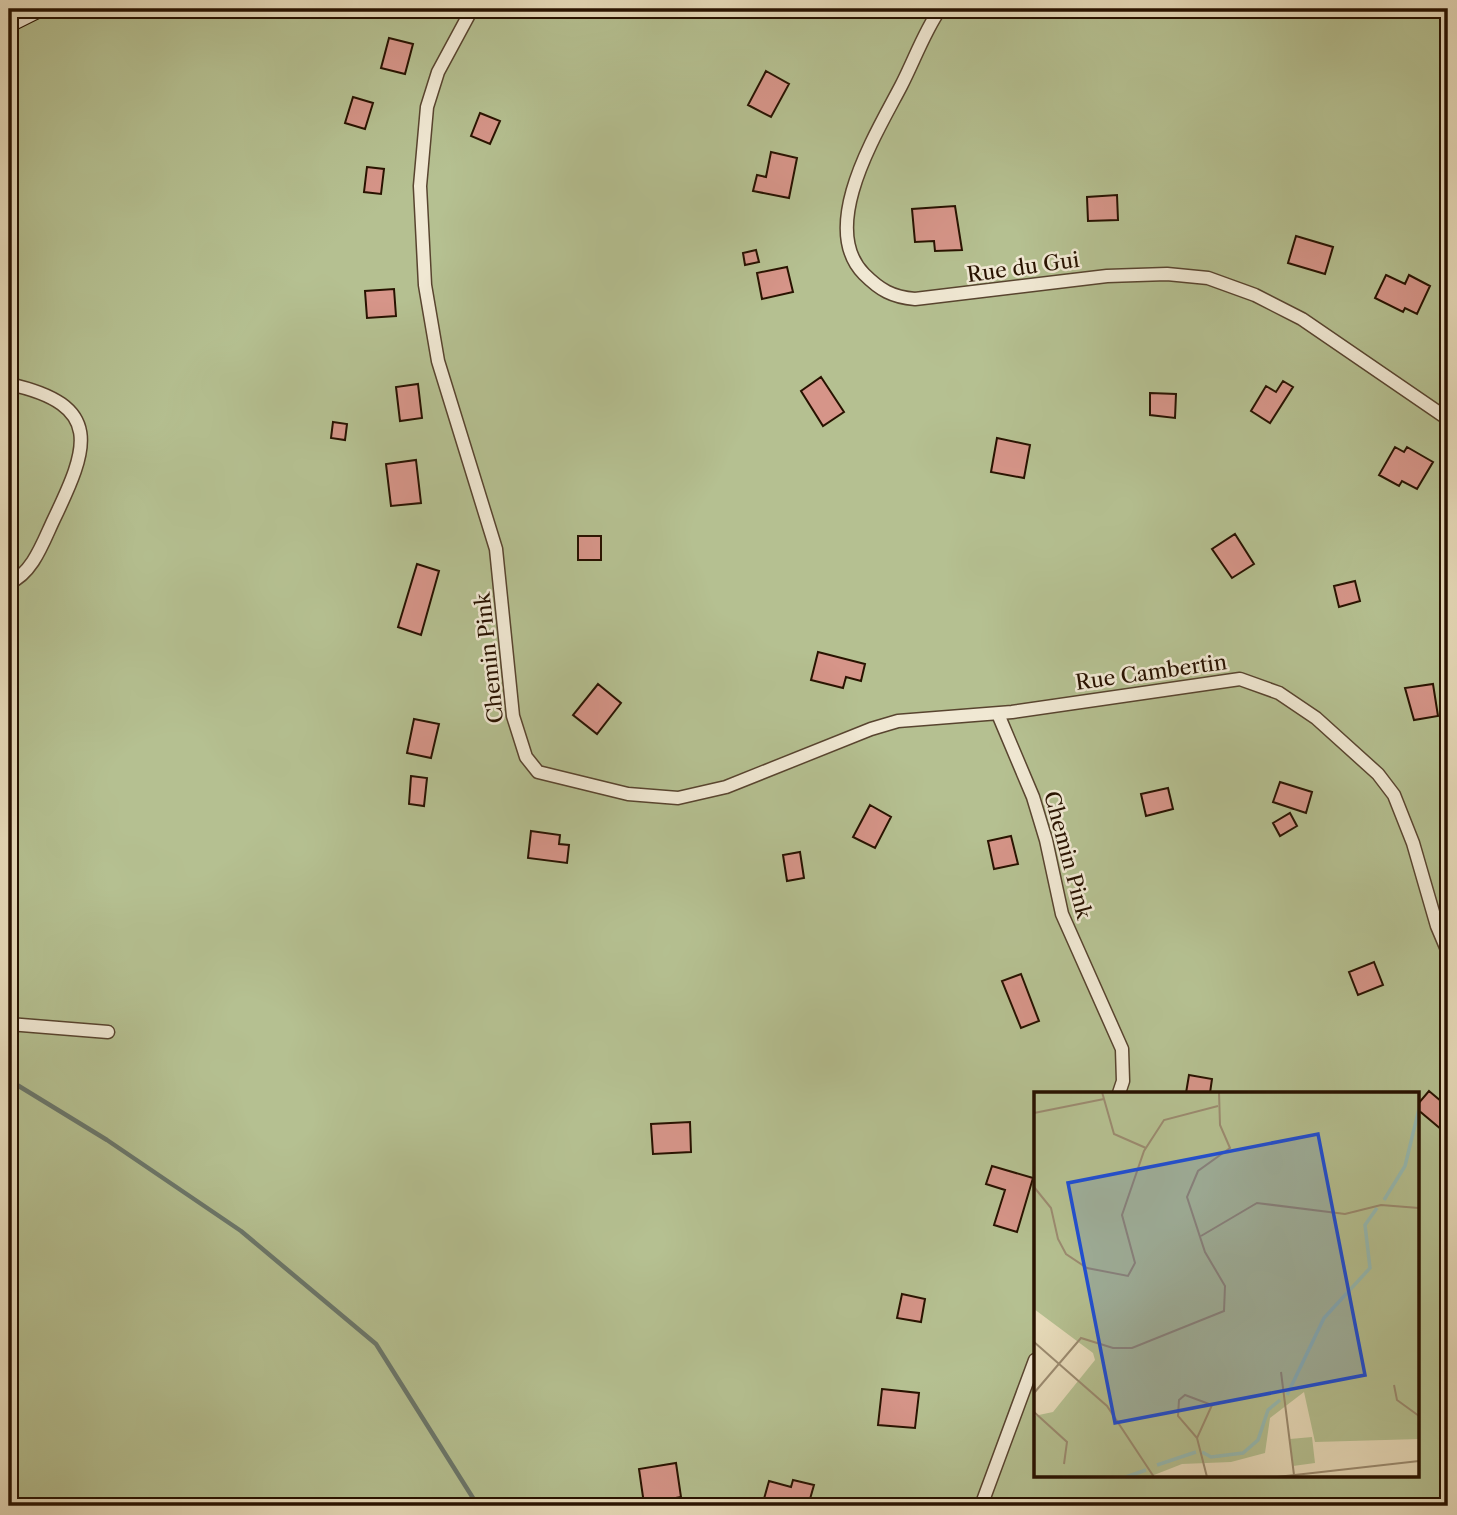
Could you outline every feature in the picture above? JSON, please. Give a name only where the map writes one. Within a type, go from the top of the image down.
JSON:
[{"type":"main road","points":[[9,23],[37,9]]},
{"type":"street","name":"Chemin Pink","points":[[472,9],[438,72],[428,107],[420,186],[425,285],[438,361],[496,549],[513,716],[519,739],[531,766],[538,772],[578,784],[628,794],[678,798],[726,787],[871,729],[898,721],[998,714],[1033,797],[1046,840],[1062,914],[1122,1049],[1123,1081],[1119,1092]]},
{"type":"street","name":"Rue du Gui","points":[[940,9],[877,132],[847,216],[846,244],[852,262],[873,283],[892,297],[915,299],[1107,276],[1167,274],[1208,278],[1255,295],[1303,319],[1448,419]]},
{"type":"street","points":[[9,384],[44,394],[60,402],[73,415],[80,432],[82,455],[35,558],[22,577],[9,583]]},
{"type":"street","name":"Rue Cambertin","points":[[998,714],[1226,679],[1240,679],[1279,693],[1316,718],[1362,758],[1394,795],[1413,842],[1437,926],[1448,953]]},
{"type":"street","points":[[9,1024],[108,1032]]},
{"type":"street","points":[[981,1506],[1034,1363]]},
{"type":"green space","points":[[9,9],[1448,9],[1448,1506],[9,1506]]},
{"type":"building","points":[[389,38],[413,44],[405,74],[381,68]]},
{"type":"building","points":[[766,71],[789,84],[771,117],[748,105]]},
{"type":"building","points":[[353,97],[373,103],[365,129],[345,123]]},
{"type":"building","points":[[480,113],[500,121],[490,144],[471,136]]},
{"type":"building","points":[[771,152],[797,158],[789,198],[753,191],[757,175],[766,177]]},
{"type":"building","points":[[367,167],[384,169],[381,194],[364,192]]},
{"type":"building","points":[[1117,195],[1118,220],[1088,221],[1087,197]]},
{"type":"building","points":[[955,206],[962,250],[935,251],[934,241],[915,242],[912,209]]},
{"type":"building","points":[[1296,236],[1333,247],[1325,274],[1288,263]]},
{"type":"building","points":[[756,250],[759,262],[745,265],[743,253]]},
{"type":"building","points":[[787,267],[793,292],[762,299],[757,273]]},
{"type":"building","points":[[1386,275],[1405,284],[1409,275],[1430,286],[1417,314],[1405,308],[1403,312],[1375,298]]},
{"type":"building","points":[[394,289],[396,316],[367,318],[365,291]]},
{"type":"building","points":[[821,377],[844,412],[823,426],[801,391]]},
{"type":"building","points":[[1283,381],[1293,387],[1270,423],[1251,411],[1266,386],[1276,392]]},
{"type":"building","points":[[418,384],[422,418],[400,421],[396,387]]},
{"type":"building","points":[[1150,393],[1176,394],[1175,418],[1150,415]]},
{"type":"building","points":[[333,422],[347,424],[345,440],[331,438]]},
{"type":"building","points":[[997,438],[1030,445],[1024,478],[991,472]]},
{"type":"building","points":[[1395,447],[1404,452],[1407,447],[1433,462],[1417,489],[1402,481],[1399,486],[1379,475]]},
{"type":"building","points":[[416,460],[421,503],[391,506],[386,464]]},
{"type":"building","points":[[1235,534],[1254,564],[1232,578],[1212,549]]},
{"type":"building","points":[[578,536],[601,536],[601,560],[578,560]]},
{"type":"building","points":[[417,564],[439,571],[421,635],[398,627]]},
{"type":"building","points":[[1355,581],[1360,601],[1339,607],[1334,586]]},
{"type":"building","points":[[818,652],[865,664],[861,681],[846,677],[843,688],[811,680]]},
{"type":"building","points":[[598,684],[621,703],[597,734],[573,715]]},
{"type":"building","points":[[1433,684],[1438,716],[1414,720],[1405,688]]},
{"type":"building","points":[[414,719],[439,724],[431,758],[407,753]]},
{"type":"building","points":[[411,776],[427,778],[424,806],[409,804]]},
{"type":"building","points":[[1280,782],[1312,792],[1306,813],[1273,802]]},
{"type":"building","points":[[1168,788],[1173,809],[1146,816],[1141,794]]},
{"type":"building","points":[[870,805],[891,817],[875,848],[853,837]]},
{"type":"building","points":[[1290,813],[1297,826],[1280,836],[1273,823]]},
{"type":"building","points":[[531,831],[560,835],[559,844],[569,845],[567,863],[528,858]]},
{"type":"building","points":[[1011,836],[1018,864],[994,869],[988,841]]},
{"type":"building","points":[[800,852],[804,878],[787,881],[783,855]]},
{"type":"building","points":[[1374,962],[1383,985],[1358,995],[1349,972]]},
{"type":"building","points":[[1021,974],[1039,1021],[1021,1028],[1002,981]]},
{"type":"building","points":[[1189,1075],[1212,1079],[1210,1092],[1186,1092]]},
{"type":"building","points":[[1429,1091],[1448,1107],[1448,1121],[1442,1130],[1418,1110],[1418,1104]]},
{"type":"building","points":[[690,1122],[691,1152],[653,1154],[651,1124]]},
{"type":"building","points":[[992,1166],[1033,1178],[1017,1232],[994,1225],[1005,1190],[986,1184]]},
{"type":"building","points":[[902,1294],[925,1299],[921,1322],[897,1318]]},
{"type":"building","points":[[882,1389],[919,1393],[915,1428],[878,1425]]},
{"type":"building","points":[[676,1463],[681,1497],[644,1504],[639,1469]]},
{"type":"building","points":[[793,1480],[814,1485],[808,1506],[762,1506],[769,1481],[791,1487]]},
{"type":"waterway","points":[[9,1080],[107,1140],[241,1231],[376,1344],[478,1506]]}]
